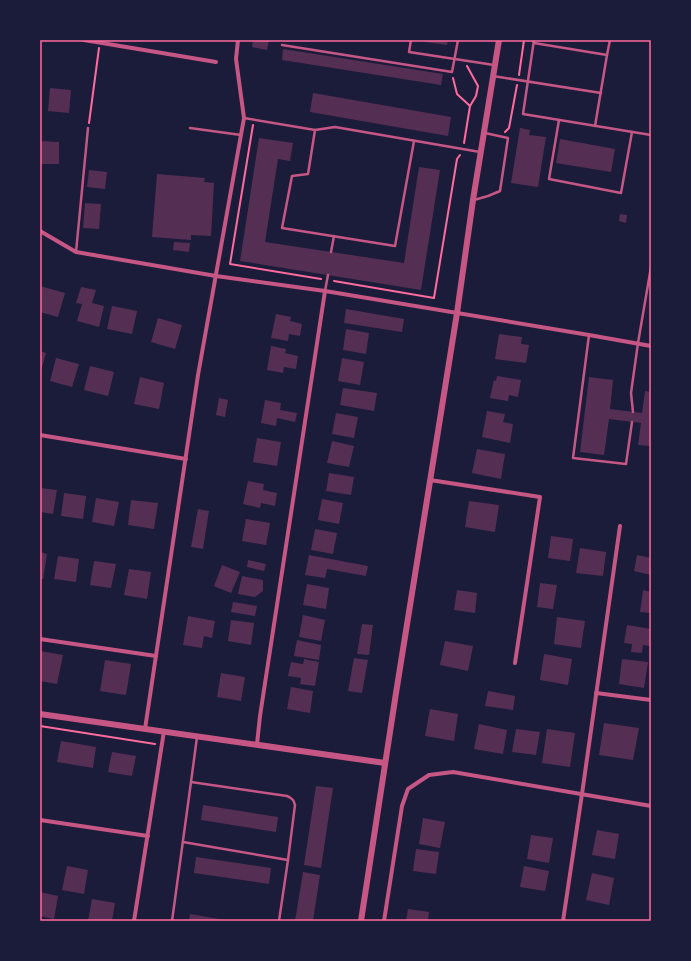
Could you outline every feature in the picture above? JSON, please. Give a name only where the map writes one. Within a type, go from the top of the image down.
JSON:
[{"type":"street","points":[[84,40],[216,62]]},
{"type":"street","points":[[145,729],[198,375],[244,118],[236,59],[238,40]]},
{"type":"street","points":[[361,921],[499,40]]},
{"type":"street","points":[[40,231],[76,252],[216,276],[325,291],[651,346]]},
{"type":"street","points":[[257,744],[325,291]]},
{"type":"street","points":[[40,435],[186,459]]},
{"type":"street","points":[[430,480],[540,497],[515,663]]},
{"type":"street","points":[[563,921],[620,526]]},
{"type":"street","points":[[40,639],[156,656]]},
{"type":"street","points":[[596,694],[651,700]]},
{"type":"street","points":[[40,714],[385,763]]},
{"type":"street","points":[[134,921],[164,731]]},
{"type":"street","points":[[384,921],[402,806],[408,789],[429,776],[453,772],[651,806]]},
{"type":"street","points":[[40,820],[148,836]]},
{"type":"lane","points":[[411,40],[409,52],[495,66]]},
{"type":"lane","points":[[282,45],[452,72],[458,40]]},
{"type":"lane","points":[[595,126],[610,40]]},
{"type":"lane","points":[[608,55],[534,41],[523,114],[651,135]]},
{"type":"lane","points":[[493,76],[601,94]]},
{"type":"lane","points":[[244,118],[315,130],[335,127],[481,152]]},
{"type":"lane","points":[[559,120],[548,179],[621,192],[632,132]]},
{"type":"lane","points":[[76,252],[88,128]]},
{"type":"lane","points":[[190,128],[241,135]]},
{"type":"lane","points":[[315,130],[308,174],[292,176],[282,228],[395,246],[414,141]]},
{"type":"lane","points":[[473,200],[500,191],[508,138],[484,133]]},
{"type":"lane","points":[[331,252],[334,236]]},
{"type":"lane","points":[[633,412],[632,393],[638,344],[651,269]]},
{"type":"lane","points":[[325,291],[328,275]]},
{"type":"lane","points":[[589,335],[573,458],[626,464],[632,422]]},
{"type":"lane","points":[[172,921],[197,736]]},
{"type":"lane","points":[[191,782],[287,796],[294,800],[295,805],[279,921]]},
{"type":"lane","points":[[183,842],[288,860]]},
{"type":"path","points":[[500,136],[509,128],[524,40]]},
{"type":"path","points":[[88,128],[99,43]]},
{"type":"path","points":[[254,119],[230,264],[434,298],[457,160],[464,149],[470,106],[476,96],[478,86],[464,61]]},
{"type":"path","points":[[452,72],[457,94],[470,106]]},
{"type":"path","points":[[40,726],[162,745]]},
{"type":"building","points":[[253,40],[269,40],[267,50],[252,47]]},
{"type":"building","points":[[425,40],[448,40],[447,45],[425,42]]},
{"type":"building","points":[[283,49],[443,74],[441,85],[282,60]]},
{"type":"building","points":[[50,88],[71,90],[69,113],[48,111]]},
{"type":"building","points":[[313,93],[451,117],[448,136],[310,112]]},
{"type":"building","points":[[520,128],[530,130],[529,135],[546,137],[538,187],[511,183]]},
{"type":"building","points":[[259,138],[293,143],[290,161],[278,159],[265,242],[404,263],[419,167],[440,170],[421,290],[240,261]]},
{"type":"building","points":[[560,139],[615,149],[611,172],[556,163]]},
{"type":"building","points":[[40,141],[59,142],[59,164],[40,164]]},
{"type":"building","points":[[89,170],[107,172],[105,189],[87,187]]},
{"type":"building","points":[[157,174],[205,178],[204,182],[214,183],[211,236],[191,235],[191,240],[152,237]]},
{"type":"building","points":[[85,203],[101,204],[99,229],[83,228]]},
{"type":"building","points":[[620,214],[627,215],[626,223],[619,221]]},
{"type":"building","points":[[174,242],[190,243],[189,252],[173,250]]},
{"type":"building","points":[[40,286],[65,293],[58,317],[40,312]]},
{"type":"building","points":[[81,287],[96,290],[92,303],[104,306],[99,327],[77,321],[82,304],[76,303]]},
{"type":"building","points":[[112,306],[137,311],[132,334],[107,329]]},
{"type":"building","points":[[346,309],[404,319],[402,332],[344,323]]},
{"type":"building","points":[[276,314],[291,317],[290,321],[302,324],[300,336],[289,334],[288,341],[271,338]]},
{"type":"building","points":[[158,318],[182,325],[175,349],[151,342]]},
{"type":"building","points":[[346,329],[369,333],[366,354],[343,350]]},
{"type":"building","points":[[499,334],[522,337],[521,344],[529,345],[526,363],[495,359]]},
{"type":"building","points":[[271,346],[286,349],[285,353],[298,356],[296,369],[284,367],[283,373],[267,370]]},
{"type":"building","points":[[40,351],[46,353],[40,374]]},
{"type":"building","points":[[56,358],[79,364],[72,387],[50,381]]},
{"type":"building","points":[[342,358],[364,362],[360,385],[338,381]]},
{"type":"building","points":[[90,366],[114,372],[108,396],[84,390]]},
{"type":"building","points":[[497,376],[521,380],[518,397],[509,395],[508,401],[490,398],[494,380],[496,381]]},
{"type":"building","points":[[140,377],[164,383],[159,409],[134,404]]},
{"type":"building","points":[[589,377],[613,380],[610,409],[642,413],[645,391],[651,392],[651,446],[638,445],[641,423],[609,419],[604,455],[580,452]]},
{"type":"building","points":[[343,388],[377,393],[374,411],[340,405]]},
{"type":"building","points":[[219,398],[228,400],[225,417],[216,415]]},
{"type":"building","points":[[265,400],[281,403],[280,410],[297,413],[295,422],[277,418],[276,426],[261,423]]},
{"type":"building","points":[[487,411],[505,414],[503,422],[513,424],[510,443],[482,437]]},
{"type":"building","points":[[336,413],[358,417],[354,438],[332,434]]},
{"type":"building","points":[[257,438],[281,442],[277,466],[253,462]]},
{"type":"building","points":[[332,441],[354,446],[349,467],[327,463]]},
{"type":"building","points":[[477,449],[505,454],[501,479],[472,473]]},
{"type":"building","points":[[329,473],[354,477],[351,495],[326,491]]},
{"type":"building","points":[[248,481],[264,484],[263,490],[277,493],[275,506],[261,503],[260,508],[243,504]]},
{"type":"building","points":[[40,488],[57,490],[53,514],[40,512]]},
{"type":"building","points":[[64,493],[86,496],[83,519],[61,516]]},
{"type":"building","points":[[96,498],[119,502],[114,526],[92,522]]},
{"type":"building","points":[[322,499],[343,503],[339,524],[318,520]]},
{"type":"building","points":[[131,500],[158,503],[154,529],[128,525]]},
{"type":"building","points":[[469,501],[499,505],[495,532],[465,527]]},
{"type":"building","points":[[198,509],[209,511],[203,549],[191,547]]},
{"type":"building","points":[[246,519],[270,523],[266,545],[242,541]]},
{"type":"building","points":[[315,529],[337,533],[333,554],[311,550]]},
{"type":"building","points":[[551,536],[573,539],[570,561],[548,558]]},
{"type":"building","points":[[580,548],[606,552],[603,576],[576,573]]},
{"type":"building","points":[[40,552],[47,554],[43,579],[40,579]]},
{"type":"building","points":[[309,555],[368,566],[366,576],[327,569],[325,578],[305,575]]},
{"type":"building","points":[[637,555],[651,558],[651,575],[634,571]]},
{"type":"building","points":[[58,556],[79,559],[76,582],[54,579]]},
{"type":"building","points":[[248,560],[266,564],[264,571],[247,567]]},
{"type":"building","points":[[94,561],[116,564],[111,588],[90,585]]},
{"type":"building","points":[[222,565],[240,572],[231,593],[214,586]]},
{"type":"building","points":[[129,569],[151,572],[147,599],[124,595]]},
{"type":"building","points":[[242,576],[263,580],[263,591],[255,597],[238,594]]},
{"type":"building","points":[[540,583],[557,585],[553,609],[537,607]]},
{"type":"building","points":[[307,584],[329,588],[326,609],[303,605]]},
{"type":"building","points":[[457,590],[477,593],[475,613],[454,610]]},
{"type":"building","points":[[643,590],[651,592],[651,613],[640,612]]},
{"type":"building","points":[[233,602],[257,606],[255,616],[231,612]]},
{"type":"building","points":[[303,615],[325,620],[321,641],[299,637]]},
{"type":"building","points":[[188,616],[215,621],[212,638],[204,636],[202,648],[183,645]]},
{"type":"building","points":[[557,617],[585,621],[581,648],[554,644]]},
{"type":"building","points":[[231,620],[254,623],[251,645],[228,641]]},
{"type":"building","points":[[362,624],[373,625],[369,655],[357,654]]},
{"type":"building","points":[[627,625],[651,629],[650,646],[643,645],[642,653],[631,652],[632,644],[624,643]]},
{"type":"building","points":[[297,640],[321,645],[319,660],[294,656]]},
{"type":"building","points":[[445,641],[473,646],[468,671],[440,665]]},
{"type":"building","points":[[40,651],[63,655],[57,684],[40,681]]},
{"type":"building","points":[[544,654],[572,659],[568,685],[540,680]]},
{"type":"building","points":[[354,658],[368,660],[362,693],[348,691]]},
{"type":"building","points":[[304,659],[319,662],[315,686],[300,684],[301,678],[288,676],[291,662],[303,664]]},
{"type":"building","points":[[622,659],[648,662],[644,688],[619,684]]},
{"type":"building","points":[[105,660],[131,664],[126,695],[100,691]]},
{"type":"building","points":[[221,673],[245,677],[241,701],[217,697]]},
{"type":"building","points":[[291,687],[313,691],[310,713],[287,709]]},
{"type":"building","points":[[488,691],[515,696],[513,710],[485,706]]},
{"type":"building","points":[[430,709],[458,714],[454,741],[425,736]]},
{"type":"building","points":[[604,723],[639,728],[633,760],[599,755]]},
{"type":"building","points":[[479,724],[507,730],[503,754],[474,749]]},
{"type":"building","points":[[516,729],[540,732],[536,755],[512,752]]},
{"type":"building","points":[[547,729],[575,733],[570,767],[542,763]]},
{"type":"building","points":[[61,741],[96,747],[93,768],[57,762]]},
{"type":"building","points":[[112,752],[136,756],[132,776],[108,772]]},
{"type":"building","points":[[316,786],[333,788],[321,868],[304,865]]},
{"type":"building","points":[[203,805],[278,817],[276,832],[201,820]]},
{"type":"building","points":[[423,818],[445,822],[440,848],[419,844]]},
{"type":"building","points":[[597,830],[619,834],[615,859],[592,855]]},
{"type":"building","points":[[531,835],[553,838],[549,863],[527,859]]},
{"type":"building","points":[[416,849],[439,852],[436,874],[413,871]]},
{"type":"building","points":[[196,857],[271,868],[269,884],[194,873]]},
{"type":"building","points":[[67,866],[88,870],[84,894],[62,890]]},
{"type":"building","points":[[524,866],[549,871],[545,891],[520,887]]},
{"type":"building","points":[[303,872],[320,875],[313,921],[295,921]]},
{"type":"building","points":[[592,873],[614,878],[609,905],[586,900]]},
{"type":"building","points":[[40,892],[58,896],[54,919],[40,916]]},
{"type":"building","points":[[92,899],[115,903],[112,921],[88,921]]},
{"type":"building","points":[[408,909],[429,912],[428,921],[406,921]]},
{"type":"building","points":[[190,914],[225,920],[225,921],[189,921]]}]
